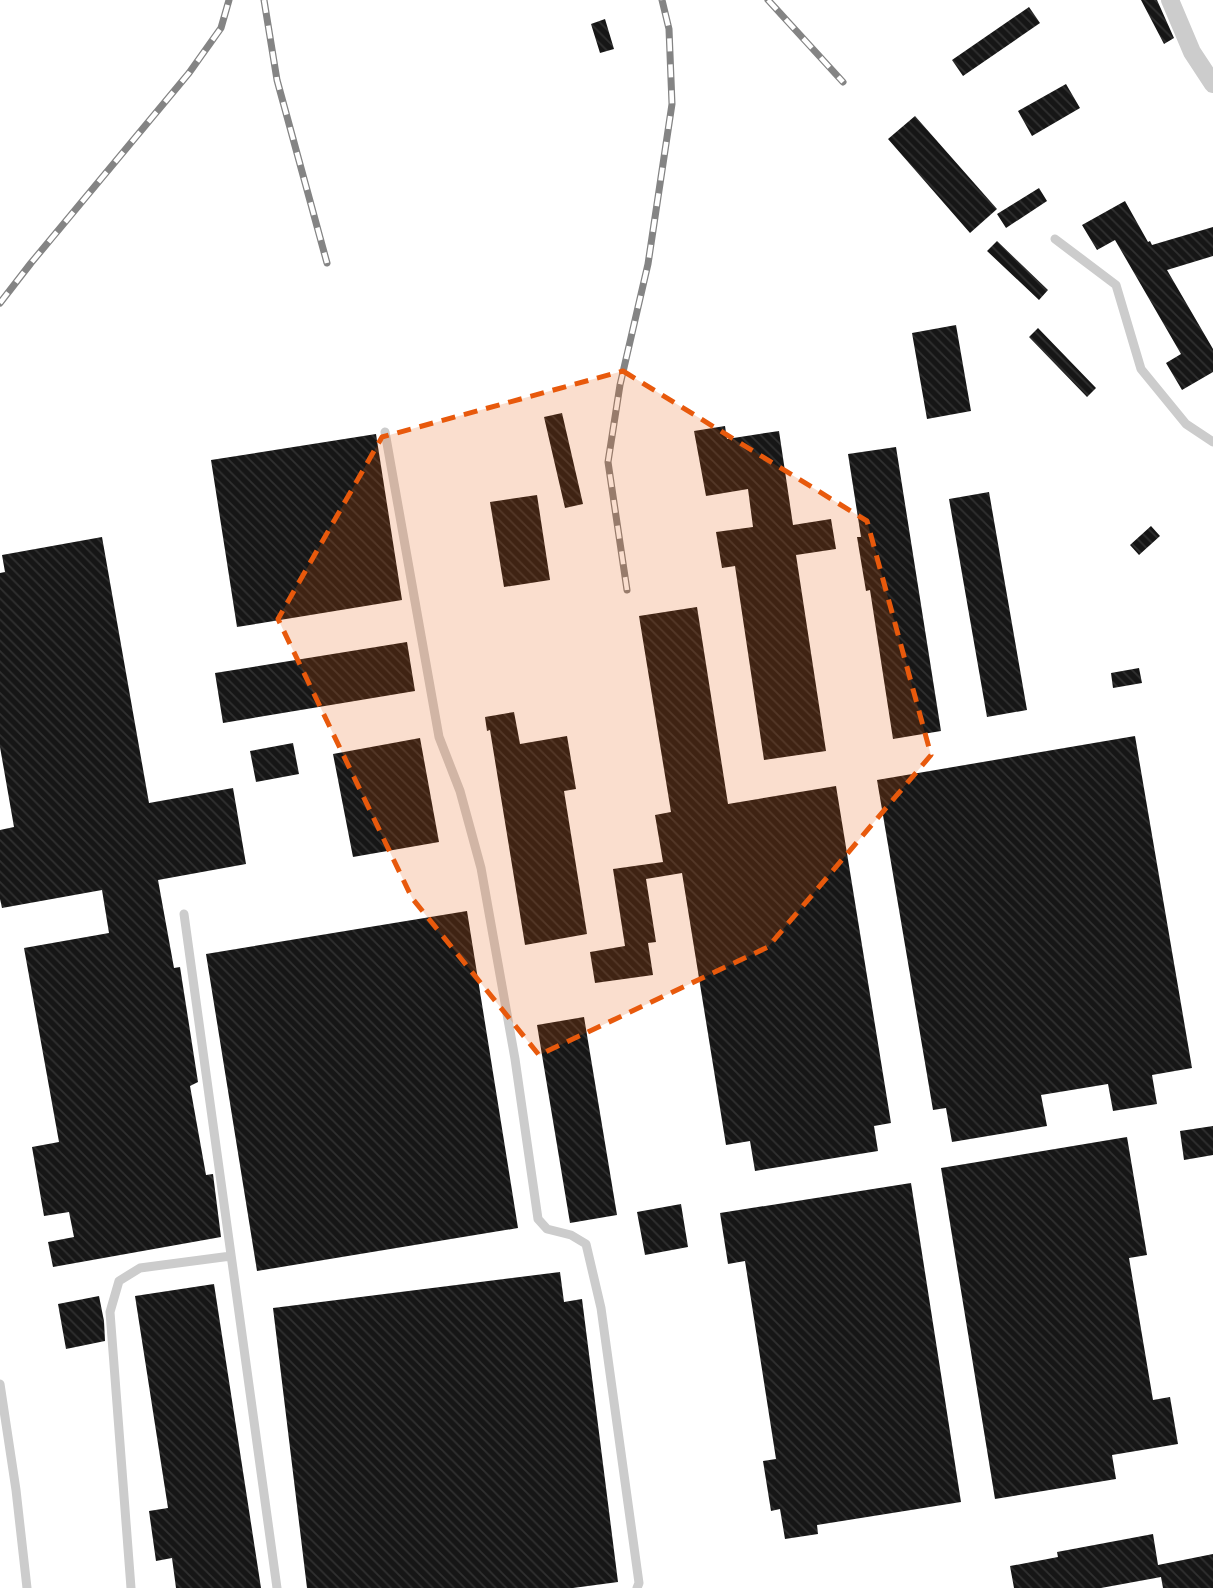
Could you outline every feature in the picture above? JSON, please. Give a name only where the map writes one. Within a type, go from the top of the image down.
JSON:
[{"type":"street","points":[[1170,0],[1192,52],[1213,85]]},
{"type":"lane","points":[[1055,239],[1116,285],[1141,369],[1186,424],[1213,442]]},
{"type":"lane","points":[[385,432],[439,737],[460,791],[481,868],[538,1219],[547,1230],[571,1236],[586,1244],[601,1308],[638,1588]]},
{"type":"lane","points":[[184,914],[277,1588]]},
{"type":"lane","points":[[131,1588],[110,1312],[119,1281],[140,1268],[231,1256]]},
{"type":"lane","points":[[0,1384],[27,1588]]},
{"type":"highlighted area","points":[[623,371],[867,521],[931,755],[768,947],[539,1055],[412,898],[278,619],[382,437]]},
{"type":"building","points":[[1141,0],[1157,0],[1174,38],[1164,44]]},
{"type":"building","points":[[1029,7],[1040,23],[963,76],[952,60]]},
{"type":"building","points":[[605,19],[614,49],[600,53],[591,24]]},
{"type":"building","points":[[1066,84],[1080,108],[1032,136],[1018,111]]},
{"type":"building","points":[[915,116],[997,209],[970,233],[888,139]]},
{"type":"building","points":[[1039,188],[1047,201],[1006,228],[997,214]]},
{"type":"building","points":[[1125,201],[1152,245],[1213,227],[1213,256],[1167,270],[1213,349],[1213,372],[1182,390],[1166,363],[1181,354],[1115,240],[1097,250],[1082,225]]},
{"type":"building","points":[[997,241],[1048,290],[1039,300],[987,251]]},
{"type":"building","points":[[956,325],[971,411],[927,419],[912,333]]},
{"type":"building","points":[[1038,328],[1096,388],[1087,397],[1029,337]]},
{"type":"building","points":[[562,413],[583,504],[565,508],[544,417]]},
{"type":"building","points":[[725,426],[727,439],[779,431],[793,525],[831,519],[836,549],[796,555],[826,751],[764,760],[735,566],[722,568],[716,532],[753,527],[748,489],[706,496],[694,431]]},
{"type":"building","points":[[376,434],[402,600],[237,627],[211,460]]},
{"type":"building","points":[[896,447],[941,731],[893,739],[870,590],[866,591],[857,537],[861,537],[848,454]]},
{"type":"building","points":[[989,492],[1027,710],[987,717],[949,499]]},
{"type":"building","points":[[537,495],[550,580],[504,587],[490,502]]},
{"type":"building","points":[[1151,526],[1160,536],[1139,555],[1130,545]]},
{"type":"building","points":[[102,537],[149,803],[233,788],[246,864],[158,880],[174,968],[180,967],[198,1082],[190,1086],[206,1175],[213,1174],[221,1237],[53,1267],[48,1242],[74,1237],[69,1212],[44,1216],[32,1147],[59,1142],[24,948],[109,933],[102,890],[2,908],[0,830],[14,827],[0,747],[0,573],[5,572],[2,555]]},
{"type":"building","points":[[697,607],[728,804],[836,786],[891,1123],[874,1126],[878,1151],[755,1171],[750,1141],[726,1145],[682,873],[646,879],[656,942],[648,943],[653,975],[595,983],[590,952],[625,946],[613,869],[663,862],[655,815],[671,812],[639,616]]},
{"type":"building","points":[[407,642],[415,691],[223,723],[215,673]]},
{"type":"building","points":[[1139,668],[1142,683],[1113,688],[1111,673]]},
{"type":"building","points":[[514,712],[520,744],[567,736],[576,789],[564,791],[587,934],[525,945],[490,730],[487,731],[485,717]]},
{"type":"building","points":[[1135,736],[1192,1068],[1152,1075],[1157,1104],[1113,1111],[1108,1084],[1041,1095],[1047,1126],[952,1142],[946,1108],[933,1110],[877,780]]},
{"type":"building","points":[[420,738],[439,842],[353,857],[333,754]]},
{"type":"building","points":[[293,743],[299,774],[256,782],[250,751]]},
{"type":"building","points":[[467,911],[518,1228],[257,1271],[206,954]]},
{"type":"building","points":[[584,1017],[617,1215],[570,1223],[537,1025]]},
{"type":"building","points":[[1213,1126],[1213,1155],[1184,1160],[1180,1131]]},
{"type":"building","points":[[1127,1137],[1147,1255],[1129,1258],[1153,1400],[1170,1397],[1178,1444],[1112,1455],[1116,1479],[995,1499],[941,1168]]},
{"type":"building","points":[[911,1183],[961,1502],[817,1525],[818,1534],[785,1539],[780,1509],[771,1511],[763,1461],[776,1459],[745,1261],[728,1264],[720,1213]]},
{"type":"building","points":[[681,1204],[688,1247],[645,1255],[637,1212]]},
{"type":"building","points":[[560,1272],[564,1302],[582,1299],[618,1582],[573,1588],[307,1588],[273,1308]]},
{"type":"building","points":[[214,1284],[261,1588],[176,1588],[172,1558],[156,1561],[149,1511],[168,1508],[135,1296]]},
{"type":"building","points":[[99,1296],[105,1341],[66,1349],[58,1304]]},
{"type":"building","points":[[1153,1534],[1158,1565],[1213,1554],[1213,1588],[1163,1588],[1161,1577],[1101,1588],[1014,1588],[1010,1566],[1058,1557],[1057,1552]]},
{"type":"railway","points":[[0,303],[189,73],[221,28],[229,0]]},
{"type":"railway","points":[[264,0],[277,80],[327,263]]},
{"type":"railway","points":[[627,590],[608,462],[620,385],[648,264],[672,104],[669,29],[662,0]]},
{"type":"railway","points":[[768,0],[843,82]]}]
